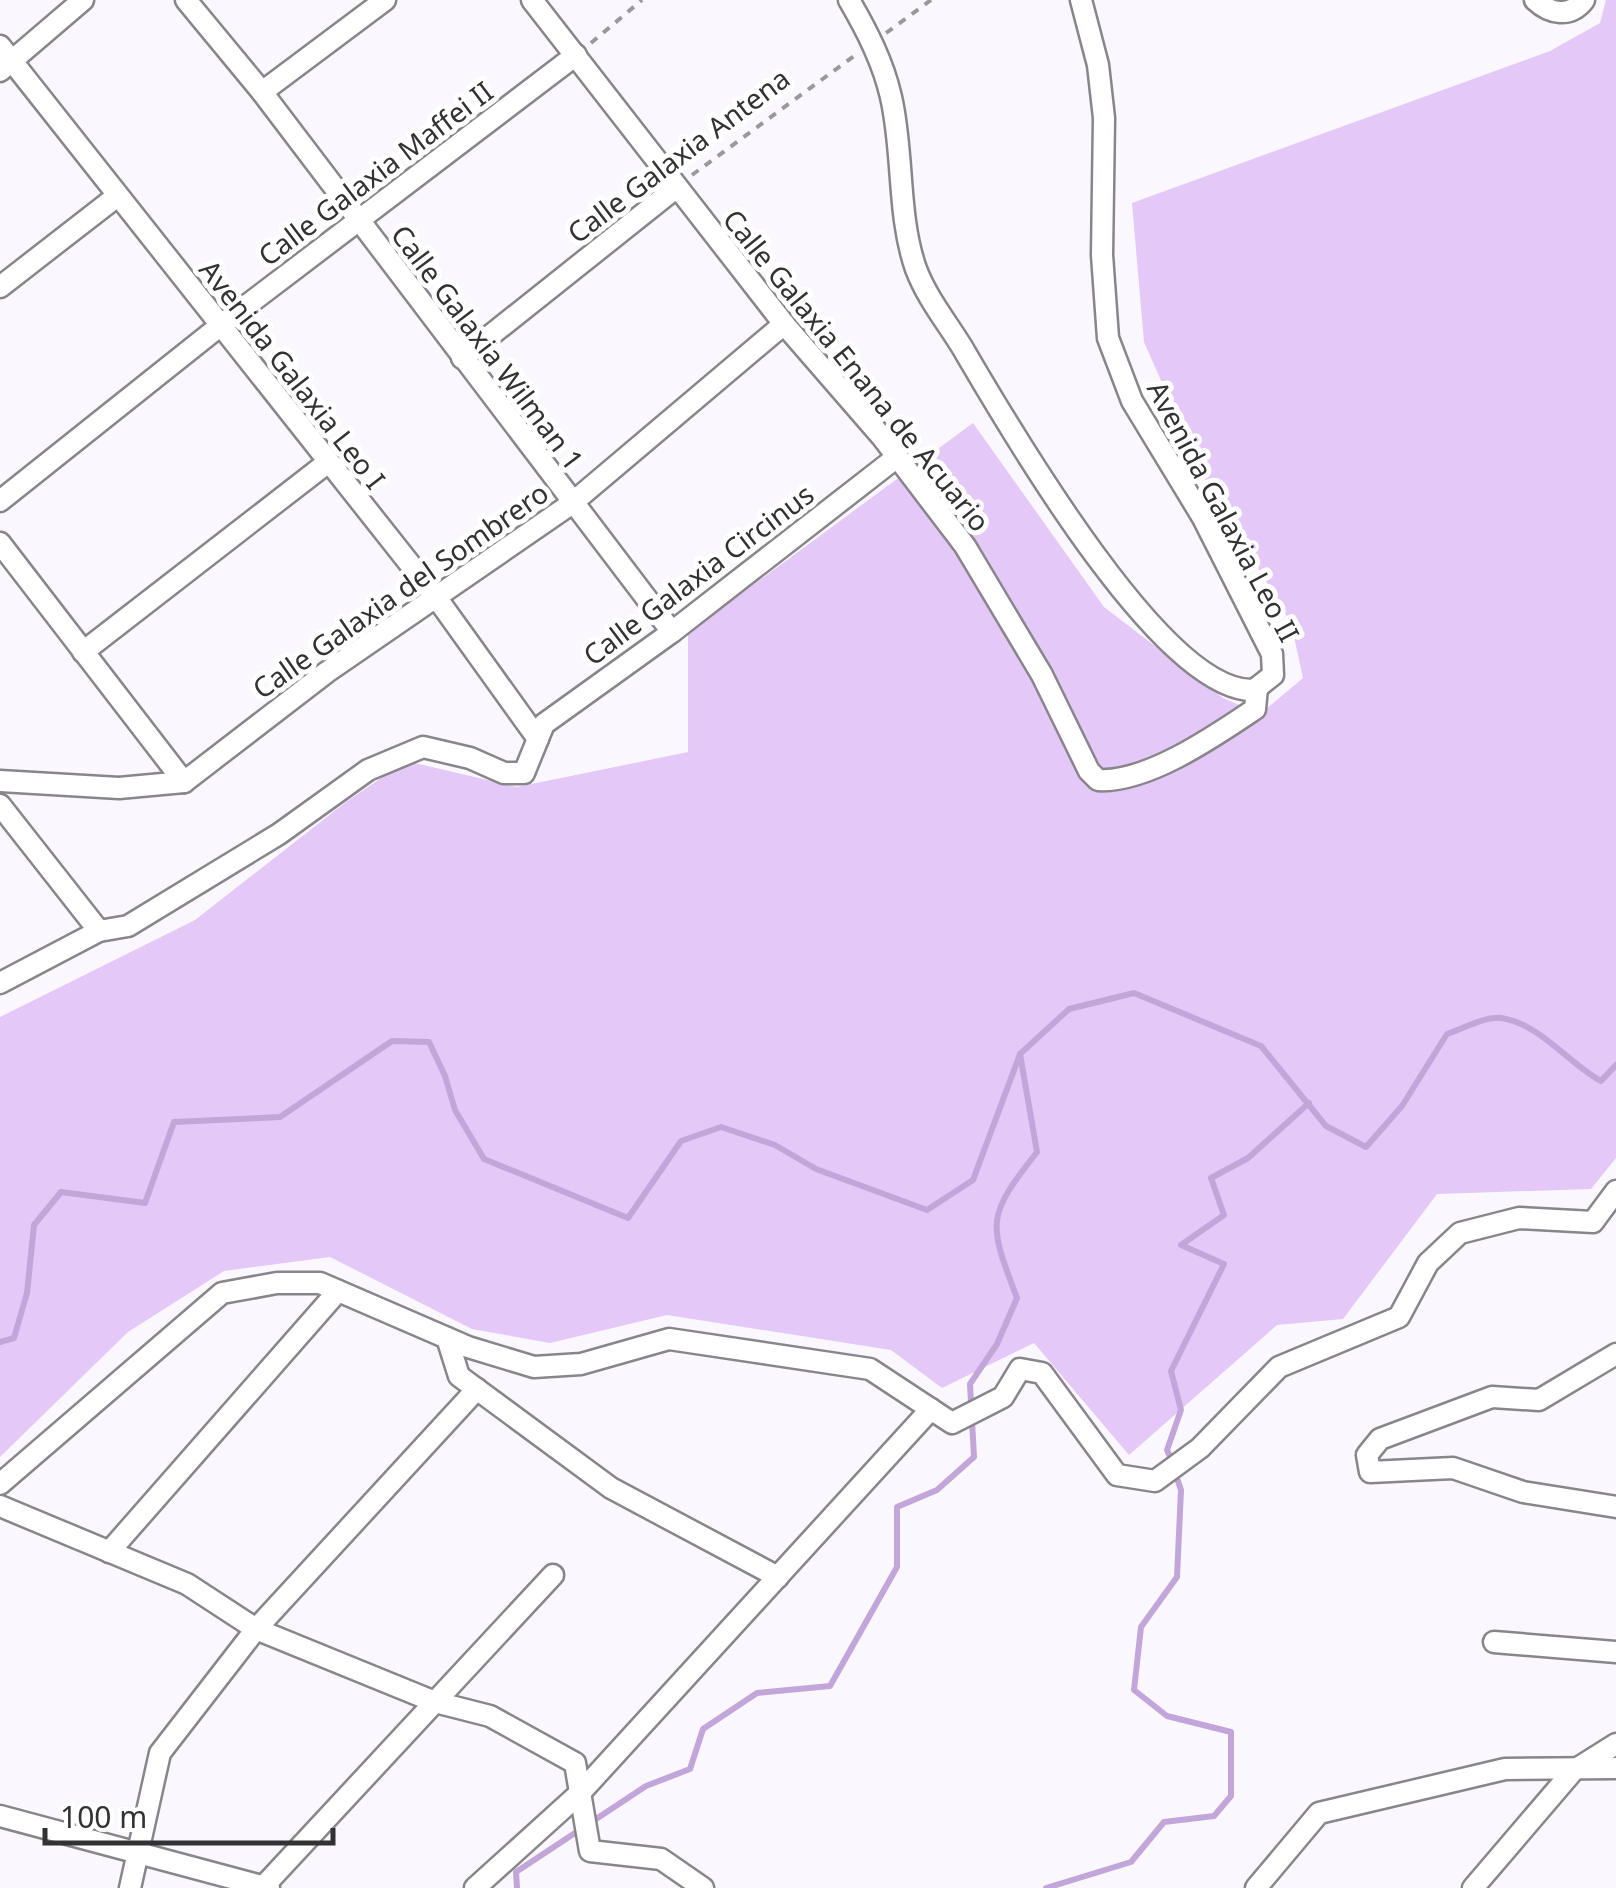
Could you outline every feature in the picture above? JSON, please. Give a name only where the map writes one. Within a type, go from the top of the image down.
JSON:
[{"type":"street","points":[[4,60],[83,0]]},
{"type":"street","name":"Calle Galaxia Wilman 1","points":[[186,0],[262,92],[570,504],[672,632]]},
{"type":"street","points":[[262,92],[385,0]]},
{"type":"street","name":"Calle Galaxia Enana de Acuario","points":[[532,0],[784,324],[965,546],[1042,676],[1088,771],[1098,780],[1116,781],[1144,771],[1213,737],[1255,709],[1258,688]]},
{"type":"street","points":[[849,0],[872,43],[892,99],[908,236],[927,294],[1008,428],[1120,588],[1155,628],[1223,684],[1239,690],[1258,688]]},
{"type":"street","name":"Avenida Galaxia Leo II","points":[[1081,0],[1098,65],[1104,118],[1102,255],[1108,338],[1132,401],[1203,518],[1272,654],[1273,676],[1258,688]]},
{"type":"street","points":[[1535,0],[1557,13],[1570,11],[1584,0]]},
{"type":"street","name":"Calle Galaxia Maffei II","points":[[0,502],[221,325],[576,55]]},
{"type":"street","name":"Avenida Galaxia Leo I","points":[[4,60],[436,597],[538,739]]},
{"type":"street","name":"Calle Galaxia Antena","points":[[462,358],[676,187]]},
{"type":"street","points":[[0,287],[116,197]]},
{"type":"street","name":"Calle Galaxia del Sombrero","points":[[184,782],[327,672],[570,504],[784,324]]},
{"type":"street","name":"Calle Galaxia Circinus","points":[[99,932],[128,926],[279,834],[368,770],[423,747],[470,758],[504,773],[524,773],[544,724],[672,632],[897,458]]},
{"type":"street","points":[[82,652],[326,463]]},
{"type":"street","points":[[0,544],[184,782]]},
{"type":"street","points":[[0,781],[118,788],[184,782]]},
{"type":"street","points":[[0,805],[99,932],[0,983]]},
{"type":"street","points":[[0,1484],[222,1293],[277,1284],[320,1284],[446,1338],[534,1368],[581,1364],[669,1340],[870,1369],[952,1423],[1003,1397],[1020,1369],[1042,1373],[1117,1475],[1154,1481],[1200,1448],[1278,1368],[1398,1317],[1428,1263],[1460,1233],[1518,1218],[1594,1222],[1616,1191]]},
{"type":"street","points":[[109,1552],[338,1291]]},
{"type":"street","points":[[446,1338],[460,1376],[611,1488],[778,1577]]},
{"type":"street","points":[[1616,1354],[1539,1400],[1492,1397],[1380,1439],[1367,1455],[1370,1472],[1453,1468],[1523,1492],[1616,1508]]},
{"type":"street","points":[[130,1888],[160,1753],[256,1629],[477,1390]]},
{"type":"street","points":[[476,1888],[580,1793],[931,1410]]},
{"type":"street","points":[[0,1506],[187,1584],[256,1629],[435,1702],[490,1716],[575,1763],[590,1851],[661,1860],[703,1888]]},
{"type":"street","points":[[0,1816],[266,1887],[553,1575]]},
{"type":"street","points":[[1494,1642],[1616,1652]]},
{"type":"street","points":[[1473,1888],[1573,1771],[1616,1744]]},
{"type":"street","points":[[1256,1888],[1320,1813],[1505,1769],[1616,1768]]},
{"type":"path","points":[[576,55],[642,0]]},
{"type":"path","name":"Calle Galaxia Antena","points":[[676,187],[931,0]]},
{"type":"shaded area","points":[[1606,0],[1616,0],[1616,1158],[1591,1189],[1437,1194],[1343,1319],[1277,1325],[1129,1455],[1034,1343],[942,1388],[891,1350],[667,1315],[550,1343],[472,1329],[330,1257],[224,1271],[128,1332],[0,1457],[0,1017],[195,920],[346,802],[406,761],[517,787],[688,752],[688,633],[973,423],[1104,607],[1223,698],[1260,714],[1303,678],[1291,623],[1203,476],[1144,342],[1132,203],[1550,51],[1600,23]]},
{"type":"waterway","points":[[0,1342],[14,1338],[27,1293],[34,1225],[61,1192],[145,1203],[174,1122],[280,1117],[392,1041],[429,1042],[455,1110],[484,1159],[628,1218],[681,1141],[721,1127],[775,1145],[816,1169],[927,1210],[973,1180],[1020,1054],[1069,1009],[1134,993],[1261,1046],[1326,1126],[1366,1147],[1402,1106],[1447,1034],[1481,1021],[1501,1018],[1528,1027],[1601,1081],[1616,1065]]},
{"type":"waterway","points":[[517,1888],[516,1872],[646,1786],[690,1769],[703,1729],[757,1693],[830,1686],[897,1567],[897,1507],[937,1490],[974,1457],[970,1384],[997,1344],[1017,1298],[1001,1252],[997,1221],[1008,1192],[1037,1152],[1020,1054]]},
{"type":"waterway","points":[[1170,1457],[1167,1450],[1181,1410],[1171,1371],[1224,1264],[1181,1245],[1224,1215],[1211,1178],[1248,1158],[1309,1103]]},
{"type":"waterway","points":[[1046,1888],[1131,1862],[1164,1822],[1214,1816],[1231,1796],[1231,1732],[1167,1716],[1134,1690],[1141,1627],[1177,1577],[1181,1490],[1177,1478]]}]
